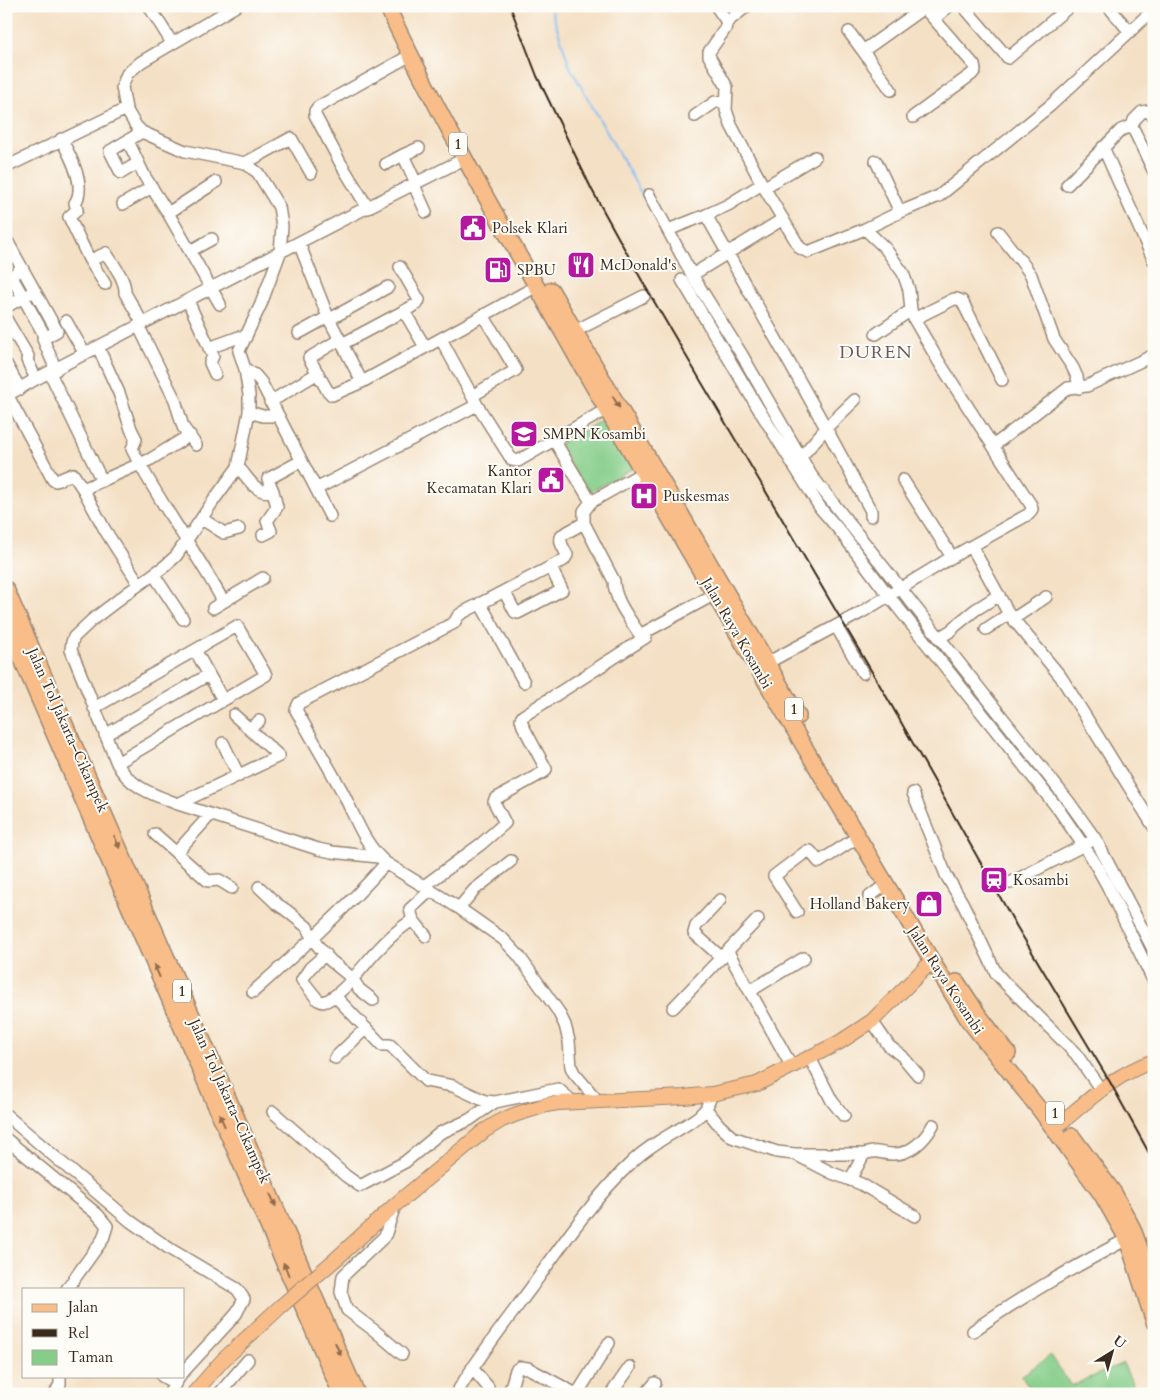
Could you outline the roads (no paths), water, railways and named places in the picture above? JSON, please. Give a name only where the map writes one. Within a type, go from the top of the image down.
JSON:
[{"type":"highway","name":"Jalan Raya Kosambi","points":[[387,6],[410,55],[466,158],[537,280],[575,331],[715,594],[932,961],[969,1020],[1040,1110],[1102,1195],[1127,1239],[1154,1322]]},
{"type":"highway","name":"Jalan Raya Kosambi","points":[[397,6],[537,280],[607,409],[648,470],[767,663],[936,950],[978,1014],[1062,1122],[1114,1193],[1133,1230],[1154,1288]]},
{"type":"highway","name":"Jalan Tol Jakarta–Cikampek","points":[[6,589],[357,1394]]},
{"type":"highway","name":"Jalan Tol Jakarta–Cikampek","points":[[6,623],[341,1394]]},
{"type":"main road","points":[[193,1394],[222,1360],[280,1307],[395,1205],[493,1125],[509,1117],[546,1105],[597,1100],[684,1097],[712,1094],[757,1084],[840,1042],[872,1021],[932,961]]},
{"type":"main road","points":[[1062,1122],[1101,1090],[1127,1072],[1154,1060]]},
{"type":"street","points":[[149,6],[172,43]]},
{"type":"street","points":[[236,6],[141,62],[127,74],[122,87],[126,108],[142,132],[184,150],[245,163],[258,173],[279,207],[282,226],[280,253],[261,304],[239,351],[250,395],[249,412],[238,467],[176,556],[92,620],[77,634],[72,642],[71,650],[116,763],[124,775],[138,787],[178,804],[318,849],[382,860]]},
{"type":"street","points":[[716,6],[727,22]]},
{"type":"street","points":[[747,6],[727,22],[723,33],[709,54],[727,87],[725,102],[731,125],[800,248],[806,252],[811,252],[865,229],[939,196],[948,190],[1051,105],[1154,9]]},
{"type":"street","points":[[934,19],[950,6]]},
{"type":"street","points":[[962,6],[1008,58],[1070,6]]},
{"type":"street","points":[[1108,6],[1130,32]]},
{"type":"street","points":[[863,51],[922,9],[925,9],[974,65],[975,70],[972,74],[913,117]]},
{"type":"street","points":[[849,32],[891,90]]},
{"type":"street","points":[[368,208],[341,164],[315,115],[315,111],[318,107],[410,55]]},
{"type":"street","points":[[695,116],[712,103],[725,102]]},
{"type":"street","points":[[6,168],[126,108]]},
{"type":"street","points":[[1154,116],[1147,111],[1142,112],[1134,120],[1132,126],[1154,172]]},
{"type":"street","points":[[1067,185],[1121,130],[1132,126]]},
{"type":"street","points":[[138,163],[121,173],[109,154],[111,149],[142,132]]},
{"type":"street","points":[[245,163],[291,138],[311,173]]},
{"type":"street","points":[[62,139],[74,164],[80,190],[79,197],[75,203],[77,210],[69,217],[105,284]]},
{"type":"street","points":[[128,141],[152,188],[220,304]]},
{"type":"street","points":[[1104,147],[1150,242],[1154,261]]},
{"type":"street","points":[[386,164],[419,148]]},
{"type":"street","points":[[1144,152],[1154,160]]},
{"type":"street","points":[[403,156],[426,212]]},
{"type":"street","points":[[668,230],[728,205],[815,157]]},
{"type":"street","points":[[139,584],[72,474],[56,481],[54,480],[7,396],[36,379],[211,290],[298,243],[466,158]]},
{"type":"street","points":[[876,161],[900,212]]},
{"type":"street","points":[[168,213],[216,182]]},
{"type":"street","points":[[123,204],[152,188]]},
{"type":"street","points":[[649,196],[668,230],[687,277],[806,477],[1059,810],[1090,842],[1107,885],[1154,982]]},
{"type":"street","points":[[706,215],[826,428],[871,511],[871,516]]},
{"type":"street","points":[[687,277],[783,219]]},
{"type":"street","points":[[767,663],[862,612],[952,557],[1030,514],[1032,510],[1031,505],[939,362],[912,314],[909,290],[903,273],[885,248],[865,229]]},
{"type":"street","points":[[998,232],[1031,275],[1054,339],[1078,377],[1079,388]]},
{"type":"street","points":[[6,239],[57,331],[43,339]]},
{"type":"street","points":[[190,251],[212,239]]},
{"type":"street","points":[[298,243],[329,318],[362,382]]},
{"type":"street","points":[[91,260],[106,253],[120,277],[125,293],[175,400],[183,427],[196,445]]},
{"type":"street","points":[[400,267],[419,300],[417,304],[310,356],[327,390],[332,395],[362,382],[441,339],[483,315],[537,280]]},
{"type":"street","points":[[21,268],[14,274],[13,279],[42,331],[53,371],[102,481]]},
{"type":"street","points":[[299,333],[388,288]]},
{"type":"street","points":[[6,307],[34,291]]},
{"type":"street","points":[[575,331],[644,296]]},
{"type":"street","points":[[876,334],[912,314],[954,299],[960,300],[1002,380]]},
{"type":"street","points":[[188,301],[213,356],[210,363],[215,374]]},
{"type":"street","points":[[404,311],[425,347]]},
{"type":"street","points":[[316,489],[474,400],[516,370],[483,315]]},
{"type":"street","points":[[6,319],[28,356],[27,360],[36,379]]},
{"type":"street","points":[[66,321],[85,354]]},
{"type":"street","points":[[209,348],[239,337],[246,337]]},
{"type":"street","points":[[441,339],[474,400],[512,460],[518,461],[607,409]]},
{"type":"street","points":[[98,347],[119,393],[136,439],[132,449],[139,464],[223,601]]},
{"type":"street","points":[[993,446],[1068,388],[1087,386],[1154,355]]},
{"type":"street","points":[[6,364],[20,389]]},
{"type":"street","points":[[245,369],[258,379],[330,516]]},
{"type":"street","points":[[249,412],[263,416],[318,373]]},
{"type":"street","points":[[800,464],[826,428],[855,400]]},
{"type":"street","points":[[83,490],[151,458],[190,435]]},
{"type":"street","points":[[554,440],[591,502]]},
{"type":"street","points":[[263,535],[271,531],[267,520],[276,507],[273,491],[268,479],[300,461]]},
{"type":"street","points":[[238,467],[255,488],[264,492],[273,491]]},
{"type":"street","points":[[648,470],[591,502],[584,511],[584,523],[614,581],[614,589],[618,598],[640,635],[715,594]]},
{"type":"street","points":[[903,480],[952,557]]},
{"type":"street","points":[[202,519],[224,533],[240,529]]},
{"type":"street","points":[[584,523],[562,534],[560,540],[566,557],[564,560],[458,616],[454,623],[299,703],[296,710],[342,792],[362,833],[382,860],[459,908],[503,940],[525,964],[566,1025],[571,1067],[597,1100]]},
{"type":"street","points":[[972,547],[1011,616],[1061,677],[1154,827]]},
{"type":"street","points":[[504,591],[515,612],[518,613],[562,590],[551,568]]},
{"type":"street","points":[[154,574],[183,619]]},
{"type":"street","points":[[213,608],[263,578]]},
{"type":"street","points":[[893,592],[939,638],[1048,775],[1154,951]]},
{"type":"street","points":[[939,638],[952,630],[975,610],[999,596]]},
{"type":"street","points":[[986,629],[1046,597]]},
{"type":"street","points":[[480,604],[524,682]]},
{"type":"street","points":[[836,626],[863,673]]},
{"type":"street","points":[[94,708],[195,650],[224,638],[238,627],[266,675],[116,763]]},
{"type":"street","points":[[426,936],[413,920],[410,909],[427,888],[506,822],[494,802],[495,799],[544,772],[546,769],[521,719],[526,713],[646,637]]},
{"type":"street","points":[[195,650],[222,700]]},
{"type":"street","points":[[105,735],[208,675]]},
{"type":"street","points":[[178,804],[279,756],[234,715]]},
{"type":"street","points":[[249,730],[259,721]]},
{"type":"street","points":[[223,743],[239,776]]},
{"type":"street","points":[[913,793],[946,875],[963,904],[996,972],[1076,1054],[1101,1090]]},
{"type":"street","points":[[176,854],[210,815]]},
{"type":"street","points":[[155,834],[208,881],[219,880],[232,888]]},
{"type":"street","points":[[796,912],[774,876],[807,851],[819,862],[858,837]]},
{"type":"street","points":[[1010,883],[1090,842]]},
{"type":"street","points":[[253,992],[290,961],[354,899],[382,860]]},
{"type":"street","points":[[459,908],[474,890],[511,861]]},
{"type":"street","points":[[869,898],[886,884]]},
{"type":"street","points":[[259,887],[306,928],[326,954],[352,978],[359,990],[373,1000]]},
{"type":"street","points":[[720,900],[696,926],[694,933],[725,955],[750,991],[792,1067]]},
{"type":"street","points":[[673,1008],[758,919]]},
{"type":"street","points":[[326,954],[302,977],[302,982],[319,1001],[325,1002],[335,996],[379,948],[413,920]]},
{"type":"street","points":[[750,991],[804,958]]},
{"type":"street","points":[[335,996],[382,1045],[390,1045],[426,1081],[453,1086],[485,1101],[495,1102],[558,1089],[574,1073]]},
{"type":"street","points":[[872,1021],[889,1046],[902,1056],[918,1075]]},
{"type":"street","points":[[335,1058],[366,1028]]},
{"type":"street","points":[[810,1058],[832,1101],[844,1116]]},
{"type":"street","points":[[558,1089],[573,1102]]},
{"type":"street","points":[[456,1394],[472,1368],[561,1246],[623,1171],[640,1154],[688,1124],[706,1109],[712,1094]]},
{"type":"street","points":[[273,1112],[346,1176],[357,1185],[362,1186],[405,1162],[440,1133],[469,1120],[495,1102]]},
{"type":"street","points":[[706,1109],[732,1137],[776,1152],[795,1154],[864,1154],[877,1151],[892,1154],[903,1153],[924,1139],[933,1125]]},
{"type":"street","points":[[6,1115],[130,1221],[170,1249],[238,1289],[242,1294],[244,1299],[236,1314],[185,1370]]},
{"type":"street","points":[[6,1139],[98,1214],[107,1226],[103,1239],[68,1288]]},
{"type":"street","points":[[795,1154],[813,1164],[862,1184],[915,1216]]},
{"type":"street","points":[[850,1180],[864,1154]]},
{"type":"street","points":[[395,1205],[384,1236],[343,1276],[341,1292],[347,1310],[402,1354]]},
{"type":"street","points":[[973,1331],[1010,1304],[1127,1239]]},
{"type":"street","points":[[510,1393],[516,1370],[520,1367],[528,1368],[577,1394],[609,1343]]},
{"type":"street","points":[[219,1394],[248,1360]]},
{"type":"street","points":[[611,1394],[630,1367]]},
{"type":"street","points":[[472,1368],[488,1387]]},
{"type":"street","points":[[55,1394],[60,1384],[60,1378]]},
{"type":"street","points":[[168,1394],[177,1379]]},
{"type":"street","points":[[646,1394],[655,1383]]},
{"type":"waterway","points":[[550,6],[570,67],[649,207]]},
{"type":"waterway","points":[[719,328],[733,355]]},
{"type":"waterway","points":[[827,505],[844,527]]},
{"type":"waterway","points":[[915,620],[964,678],[1054,794]]},
{"type":"waterway","points":[[1146,948],[1154,963]]},
{"type":"railway","points":[[510,6],[537,76],[592,190],[645,286],[889,701],[1017,927],[1110,1082],[1154,1162]]},
{"type":"place","name":"Polsek Klari","points":[[473,228]]},
{"type":"place","name":"McDonald's","points":[[581,265]]},
{"type":"place","name":"SPBU","points":[[498,270]]},
{"type":"place","name":"SMPN Kosambi","points":[[524,434]]},
{"type":"place","name":"Kantor Kecamatan Klari","points":[[551,480]]},
{"type":"place","name":"Puskesmas","points":[[644,496]]},
{"type":"place","name":"Kosambi","points":[[994,880]]},
{"type":"place","name":"Holland Bakery","points":[[929,904]]},
{"type":"district","name":"DUREN","points":[[876,352]]}]
